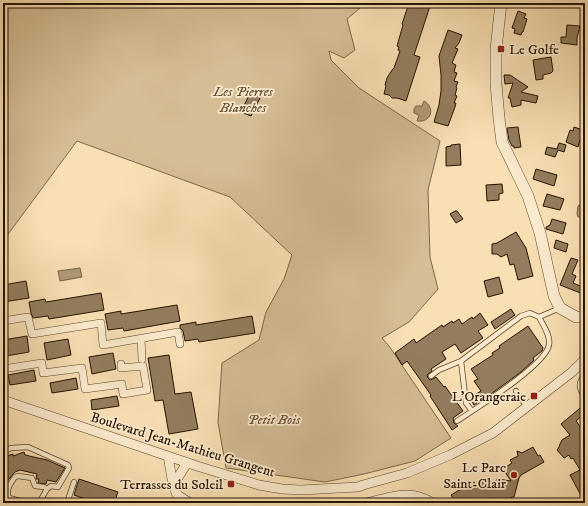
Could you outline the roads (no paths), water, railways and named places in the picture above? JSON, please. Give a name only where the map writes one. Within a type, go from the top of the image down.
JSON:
[{"type":"street","points":[[501,3],[496,49],[497,91],[502,142],[528,196],[540,233],[554,296],[560,308],[576,317],[585,317]]},
{"type":"street","points":[[3,321],[28,317],[32,334],[101,323],[104,345],[178,332],[180,344]]},
{"type":"street","points":[[141,339],[142,359]]},
{"type":"street","points":[[3,369],[42,362],[43,373],[82,368],[85,389],[122,384],[123,394],[146,390],[143,366],[121,368],[121,364]]},
{"type":"street","name":"Boulevard Jean-Mathieu Grangent","points":[[3,400],[187,463],[259,485],[282,489],[301,490],[358,487],[407,473],[450,455],[493,433],[584,363]]},
{"type":"street","points":[[168,456],[176,493],[190,503]]},
{"type":"street","points":[[176,493],[177,479],[187,463]]},
{"type":"street","points":[[367,503],[408,494],[433,503]]},
{"type":"lane","points":[[539,317],[560,308]]},
{"type":"lane","points":[[431,376],[439,370],[461,361],[521,316],[530,313],[539,317],[548,336],[549,346],[545,353],[537,363],[511,385],[457,421]]},
{"type":"lane","points":[[461,361],[466,403],[472,411]]},
{"type":"lane","points":[[585,373],[580,380],[579,385],[585,398]]},
{"type":"lane","points":[[516,391],[527,407]]},
{"type":"lane","points":[[3,452],[12,448],[28,448],[68,465],[70,468],[58,487],[51,486],[47,489],[40,503]]},
{"type":"lane","points":[[28,503],[8,498],[7,495],[9,486],[15,477],[32,478],[36,486],[47,489]]},
{"type":"lane","points":[[68,503],[74,482]]},
{"type":"place","name":"Le Golfe","points":[[501,49]]},
{"type":"place","name":"L'Orangeraie","points":[[534,396]]},
{"type":"place","name":"Le Parc Saint-Clair","points":[[514,475]]},
{"type":"place","name":"Terrasses du Soleil","points":[[231,484]]},
{"type":"park label","name":"Les Pierres Blanches","points":[[243,100]]},
{"type":"park label","name":"Petit Bois","points":[[274,419]]}]
